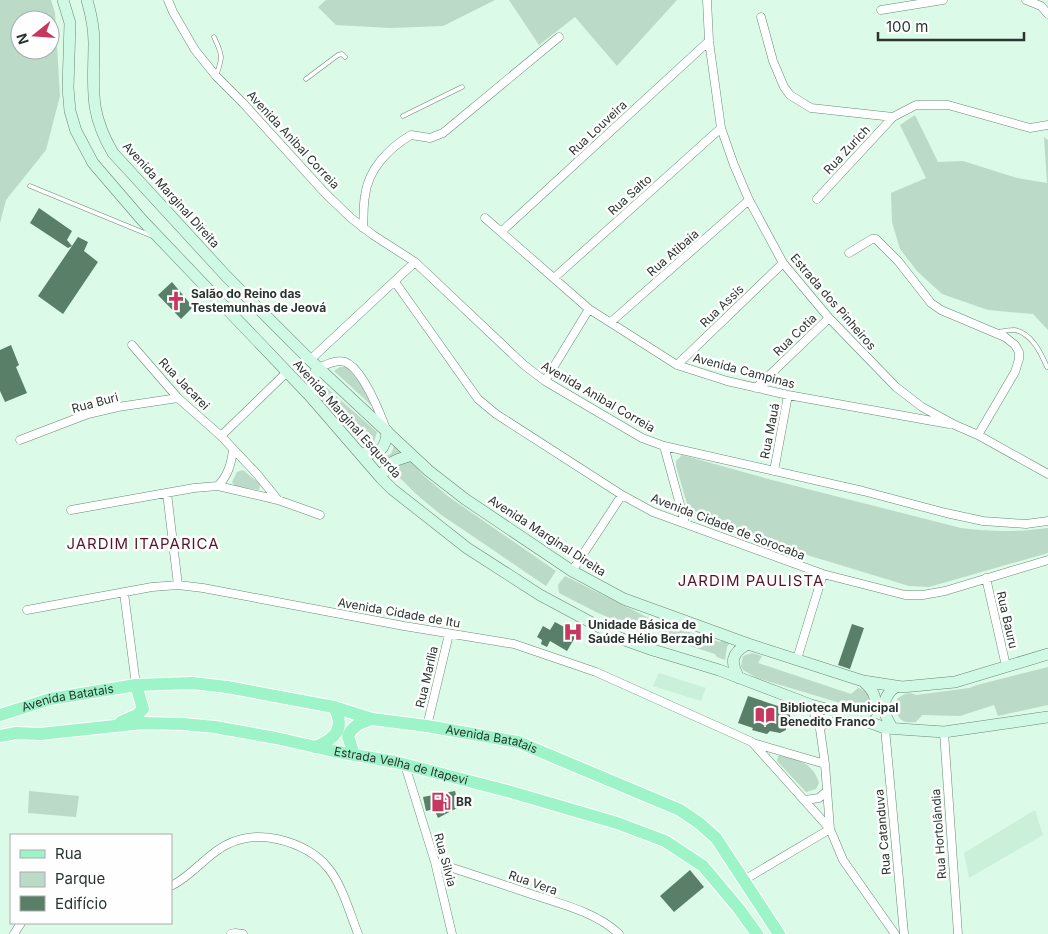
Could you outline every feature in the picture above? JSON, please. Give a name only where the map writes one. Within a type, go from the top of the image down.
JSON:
[{"type":"main road","name":"Avenida Marginal Esquerda","points":[[63,0],[70,23],[68,88],[70,111],[76,131],[93,163],[142,220],[310,396],[380,478],[467,548],[540,595],[622,639],[740,678],[811,705],[889,729],[944,732],[1048,717]]},
{"type":"main road","name":"Avenida Marginal Direita","points":[[88,0],[94,40],[93,99],[104,139],[113,153],[202,250],[314,364],[451,489],[572,571],[624,599],[748,644],[863,681],[896,686],[955,682],[1048,654]]},
{"type":"main road","points":[[310,396],[314,364]]},
{"type":"main road","points":[[360,454],[371,454],[380,450],[387,440],[387,431]]},
{"type":"main road","points":[[380,478],[385,467],[412,454]]},
{"type":"main road","points":[[740,678],[734,668],[733,661],[738,649],[748,644]]},
{"type":"main road","points":[[858,718],[871,710],[875,705],[875,695],[863,681]]},
{"type":"main road","name":"Avenida Batatais","points":[[0,715],[50,699],[136,685],[172,683],[218,686],[334,707],[372,719],[427,726],[518,742],[680,810],[699,823],[716,838],[778,934]]},
{"type":"main road","points":[[112,726],[137,715],[143,709],[136,685]]},
{"type":"main road","points":[[889,729],[884,709],[885,700],[890,691],[896,686]]},
{"type":"main road","points":[[315,747],[333,738],[338,731],[338,717],[334,707]]},
{"type":"main road","points":[[354,755],[348,736],[352,728],[356,724],[372,719]]},
{"type":"main road","name":"Estrada Velha de Itapevi","points":[[0,736],[16,733],[40,734],[161,723],[199,725],[276,738],[405,765],[511,792],[608,820],[665,841],[704,866],[740,909],[757,934]]},
{"type":"street","name":"Avenida Anibal Correia","points":[[168,0],[195,50],[216,76],[326,193],[363,228],[415,262],[524,365],[545,381],[642,438],[664,446],[863,491],[983,521],[1026,524],[1048,521]]},
{"type":"street","name":"Estrada dos Pinheiros","points":[[707,0],[709,41],[721,128],[749,200],[783,263],[829,318],[896,387],[922,407],[978,435],[1048,474]]},
{"type":"street","points":[[881,10],[943,0]]},
{"type":"street","points":[[1026,0],[1041,6],[1048,14]]},
{"type":"street","points":[[761,17],[776,71],[790,95],[811,108],[824,111],[893,117],[916,105],[948,105],[1030,128],[1048,125]]},
{"type":"street","points":[[363,228],[367,185],[379,161],[411,135],[430,138],[443,133],[559,37]]},
{"type":"street","name":"Rua Louveira","points":[[501,232],[709,41]]},
{"type":"street","name":"Rua Zurich","points":[[817,199],[893,117]]},
{"type":"street","name":"Rua Salto","points":[[554,278],[721,128]]},
{"type":"street","name":"Rua Atibaia","points":[[611,322],[749,200]]},
{"type":"street","name":"Avenida Campinas","points":[[486,218],[589,309],[678,364],[700,373],[756,388],[955,425]]},
{"type":"street","points":[[849,253],[872,239],[880,241],[941,310],[1006,337],[1015,345],[1019,352],[1015,372],[978,435]]},
{"type":"street","points":[[314,364],[415,262]]},
{"type":"street","name":"Rua Assis","points":[[678,364],[783,263]]},
{"type":"street","name":"Avenida Cidade de Sorocaba","points":[[394,282],[478,399],[496,414],[622,495],[653,512],[823,574],[905,595],[923,595],[944,591],[1048,560]]},
{"type":"street","points":[[545,381],[589,309]]},
{"type":"street","name":"Rua Cotia","points":[[756,388],[829,318]]},
{"type":"street","name":"Rua Jacarei","points":[[132,345],[178,398],[221,436],[257,474],[278,500]]},
{"type":"street","name":"Avenida Marginal Direita","points":[[314,364],[340,361],[350,364],[367,388],[380,412],[387,431]]},
{"type":"street","points":[[221,436],[287,372]]},
{"type":"street","name":"Rua Mauá","points":[[774,471],[788,395]]},
{"type":"street","name":"Rua Buri","points":[[20,440],[88,414],[118,407],[178,398]]},
{"type":"street","points":[[664,446],[685,523]]},
{"type":"street","points":[[218,486],[226,478],[233,450]]},
{"type":"street","points":[[71,510],[218,486],[278,500],[320,515]]},
{"type":"street","points":[[167,493],[178,585]]},
{"type":"street","points":[[572,571],[622,495]]},
{"type":"street","points":[[797,659],[823,574]]},
{"type":"street","name":"Rua Bauru","points":[[986,578],[1006,666]]},
{"type":"street","name":"Avenida Cidade de Itu","points":[[27,610],[152,587],[178,585],[220,590],[449,634],[514,644],[596,672],[752,742],[825,764]]},
{"type":"street","points":[[124,593],[136,685]]},
{"type":"street","name":"Rua Marília","points":[[427,726],[449,634]]},
{"type":"street","points":[[744,880],[830,829],[820,729],[811,705]]},
{"type":"street","points":[[820,729],[832,711]]},
{"type":"street","name":"Rua Catanduva","points":[[889,729],[904,934]]},
{"type":"street","name":"Rua Hortolândia","points":[[944,732],[958,934]]},
{"type":"street","name":"Avenida Cidade de Itu","points":[[752,742],[830,829],[843,860],[895,934]]},
{"type":"street","name":"Rua Silvia","points":[[405,765],[436,862],[452,934]]},
{"type":"street","points":[[805,800],[818,798],[827,791]]},
{"type":"street","points":[[172,886],[182,881],[224,846],[240,838],[255,836],[271,838],[305,847],[320,858],[339,883],[358,934]]},
{"type":"street","name":"Rua Vera","points":[[436,862],[571,908],[599,920],[619,934]]},
{"type":"street","points":[[231,934],[243,934]]},
{"type":"lane","points":[[214,37],[222,60],[216,76]]},
{"type":"lane","points":[[306,79],[338,55],[342,54],[345,57]]},
{"type":"lane","points":[[403,116],[462,87]]},
{"type":"lane","points":[[30,186],[164,241]]},
{"type":"lane","points":[[994,332],[1014,330],[1023,333],[1040,351],[1047,367]]},
{"type":"shaded area","points":[[659,673],[706,688],[701,701],[653,686]]},
{"type":"shaded area","points":[[1035,810],[1043,835],[969,878],[964,853]]},
{"type":"green space","points":[[0,0],[51,0],[54,10],[10,10],[10,60],[58,60],[60,96],[46,150],[6,200],[0,223]]},
{"type":"green space","points":[[326,0],[495,0],[443,26],[390,28],[336,25],[318,7]]},
{"type":"green space","points":[[509,0],[677,0],[617,66],[575,17],[539,45]]},
{"type":"green space","points":[[915,115],[938,162],[963,161],[1017,178],[1047,183],[1044,137],[1048,140],[1048,330],[1033,314],[988,310],[942,294],[917,271],[900,249],[892,222],[891,193],[926,178],[900,125]]},
{"type":"green space","points":[[340,367],[347,367],[360,383],[372,406],[334,371]]},
{"type":"green space","points":[[319,381],[377,432],[374,442],[364,446],[320,400],[318,394]]},
{"type":"green space","points":[[395,444],[424,476],[449,497],[556,571],[546,586],[440,514],[415,493],[380,458],[391,454]]},
{"type":"green space","points":[[682,455],[961,528],[1004,531],[1048,528],[1048,553],[929,587],[909,586],[702,523],[690,514],[676,466],[676,461]]},
{"type":"green space","points":[[243,470],[260,484],[259,490],[235,486],[232,482],[237,472]]},
{"type":"green space","points":[[565,576],[653,620],[649,624],[647,634],[596,612],[559,593],[558,585]]},
{"type":"green space","points":[[665,624],[720,642],[724,640],[730,642],[727,647],[725,660],[717,657],[715,654],[662,637],[659,630],[661,625]]},
{"type":"green space","points":[[752,653],[762,656],[758,663],[851,694],[858,688],[864,690],[869,696],[868,702],[858,712],[851,710],[847,705],[757,678],[743,670],[741,666],[743,656]]},
{"type":"green space","points":[[1048,667],[1048,705],[998,716],[994,705],[960,716],[922,715],[916,722],[905,722],[894,710],[897,699],[906,694],[916,695],[969,688]]},
{"type":"green space","points":[[781,755],[804,763],[809,767],[819,783],[816,789],[806,792],[777,761],[778,756]]},
{"type":"green space","points":[[29,791],[79,796],[76,817],[28,813]]},
{"type":"building","points":[[39,208],[72,231],[67,240],[72,246],[68,248],[30,223]]},
{"type":"building","points":[[78,237],[88,242],[84,251],[98,262],[63,314],[38,296]]},
{"type":"building","name":"Salão do Reino das Testemunhas de Jeová","points":[[172,282],[193,307],[181,319],[158,295]]},
{"type":"building","points":[[11,345],[19,365],[16,367],[27,393],[5,402],[0,391],[0,350]]},
{"type":"building","points":[[555,622],[577,634],[567,651],[550,641],[547,647],[541,644],[542,640],[537,637],[543,626],[550,630]]},
{"type":"building","points":[[852,624],[864,628],[850,669],[838,665]]},
{"type":"building","name":"Biblioteca Municipal Benedito Franco","points":[[748,696],[790,710],[790,719],[794,720],[794,726],[786,725],[786,730],[780,733],[770,731],[767,734],[752,730],[753,728],[738,723]]},
{"type":"building","name":"BR","points":[[455,791],[459,807],[438,818],[434,809],[426,811],[423,797]]},
{"type":"building","points":[[690,870],[704,887],[674,912],[660,896]]},
{"type":"place","name":"Salão do Reino das Testemunhas de Jeová","points":[[176,301]]},
{"type":"place","name":"Unidade Básica de Saúde Hélio Berzaghi","points":[[573,632]]},
{"type":"place","name":"Biblioteca Municipal Benedito Franco","points":[[765,715]]},
{"type":"place","name":"BR","points":[[441,802]]},
{"type":"district","name":"JARDIM ITAPARICA","points":[[143,544]]},
{"type":"district","name":"JARDIM PAULISTA","points":[[751,581]]}]
